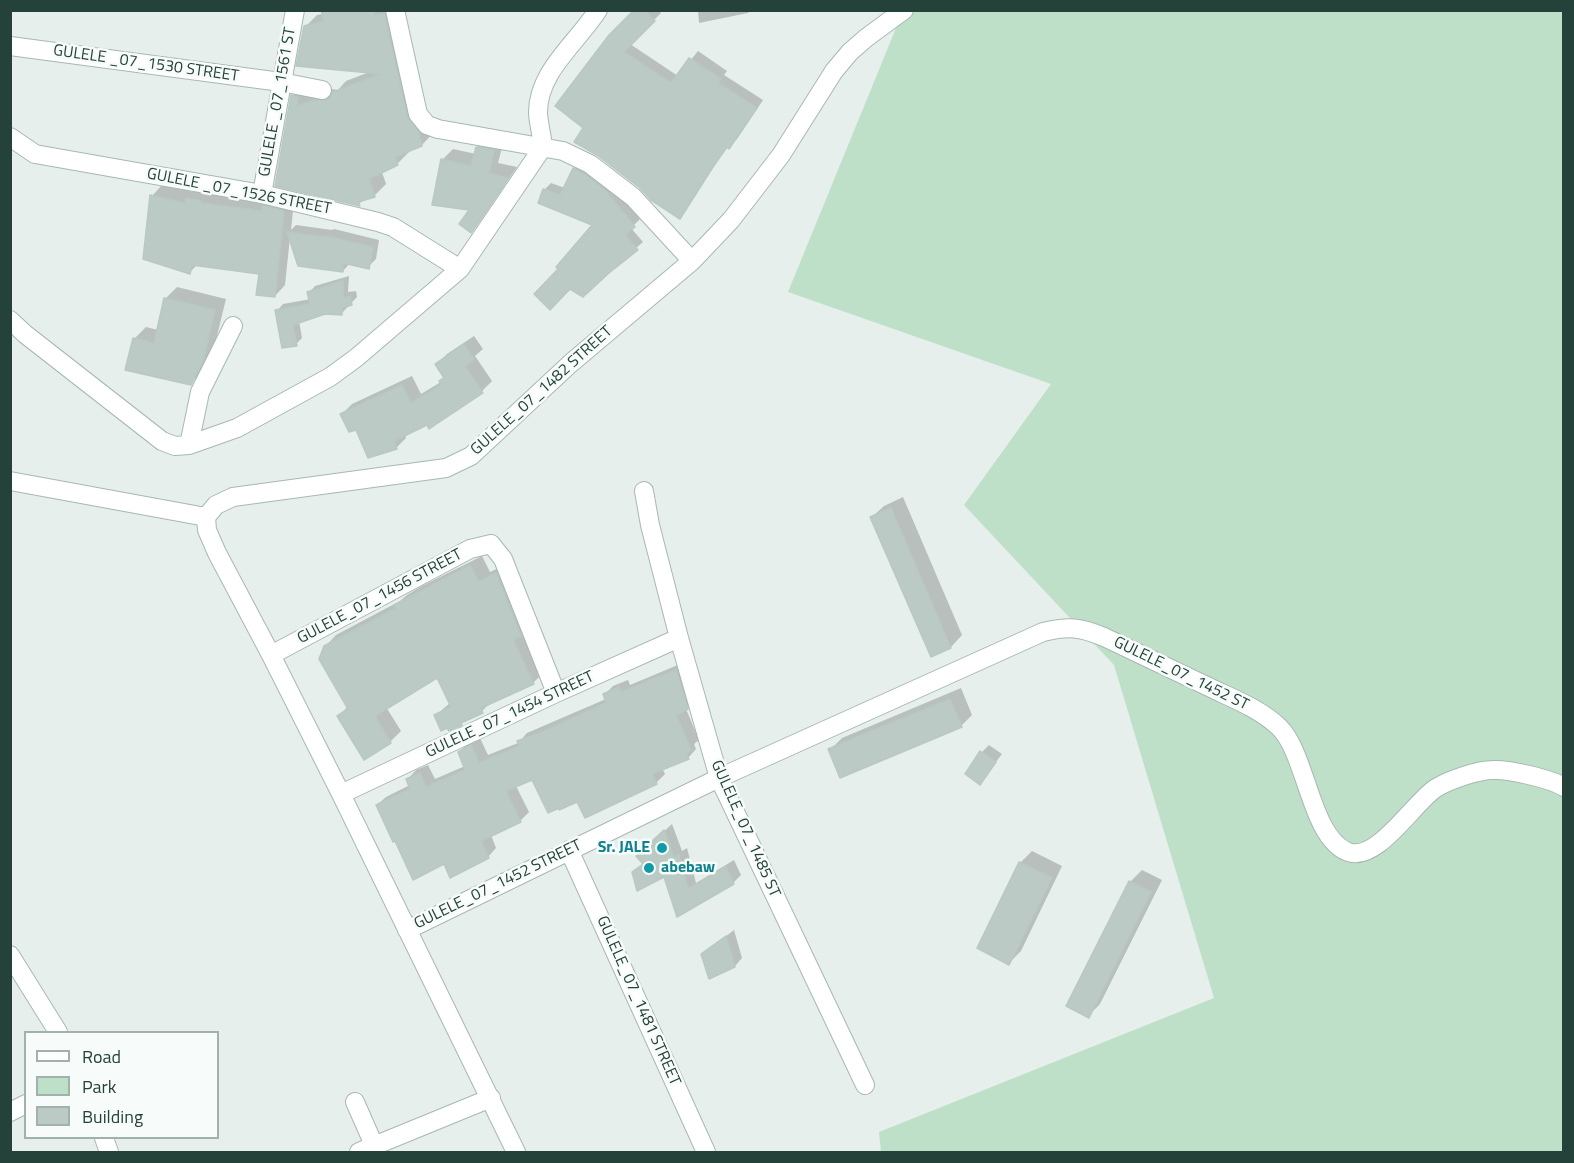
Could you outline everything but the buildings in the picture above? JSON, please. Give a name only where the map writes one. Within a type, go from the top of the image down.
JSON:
[{"type":"street","name":"GULELE _07_1561 ST","points":[[262,194],[295,10]]},
{"type":"street","points":[[395,10],[418,114],[427,125],[438,129],[563,151],[590,164],[633,197],[692,261]]},
{"type":"street","points":[[10,320],[162,441],[175,446],[189,445],[237,428],[330,377],[356,358],[460,270],[543,147],[538,115],[541,91],[554,66],[598,10]]},
{"type":"street","name":"GULELE_07_1482 STREET","points":[[206,517],[216,505],[233,497],[446,468],[471,456],[571,363],[692,261],[731,220],[781,155],[834,71],[850,52],[904,10]]},
{"type":"street","name":"GULELE _07_1530 STREET","points":[[10,46],[281,82],[321,90]]},
{"type":"street","name":"GULELE _07_1526 STREET","points":[[10,137],[34,154],[262,194],[378,222],[393,227],[460,270]]},
{"type":"street","points":[[189,445],[200,392],[233,326]]},
{"type":"street","points":[[10,482],[206,517],[207,530],[217,553],[341,794],[516,1152]]},
{"type":"street","name":"GULELE_07_1485 ST","points":[[644,491],[650,525],[679,639],[719,778],[865,1085]]},
{"type":"street","name":"GULELE_07_1456 STREET","points":[[271,655],[470,549],[491,544],[503,559],[556,693]]},
{"type":"street","name":"GULELE_07_1452 ST","points":[[719,778],[1043,632],[1060,628],[1083,628],[1255,710],[1279,727],[1294,748],[1325,828],[1336,844],[1349,853],[1367,852],[1380,843],[1436,788],[1464,777],[1493,769],[1528,775],[1563,787]]},
{"type":"street","name":"GULELE_07_1454 STREET","points":[[341,794],[556,693],[679,639]]},
{"type":"street","name":"GULELE_07_1452 STREET","points":[[407,930],[719,778]]},
{"type":"street","name":"GULELE_07_1481 STREET","points":[[569,850],[706,1152]]},
{"type":"street","points":[[10,955],[57,1031]]},
{"type":"street","points":[[355,1102],[370,1150],[491,1098]]},
{"type":"street","points":[[10,1112],[24,1105]]},
{"type":"green space","points":[[903,11],[1563,11],[1563,1152],[881,1152],[879,1132],[1214,998],[1114,665],[964,505],[1051,384],[788,292]]},
{"type":"place","name":"Sr. JALE","points":[[662,848]]},
{"type":"place","name":"abebaw","points":[[649,868]]}]
